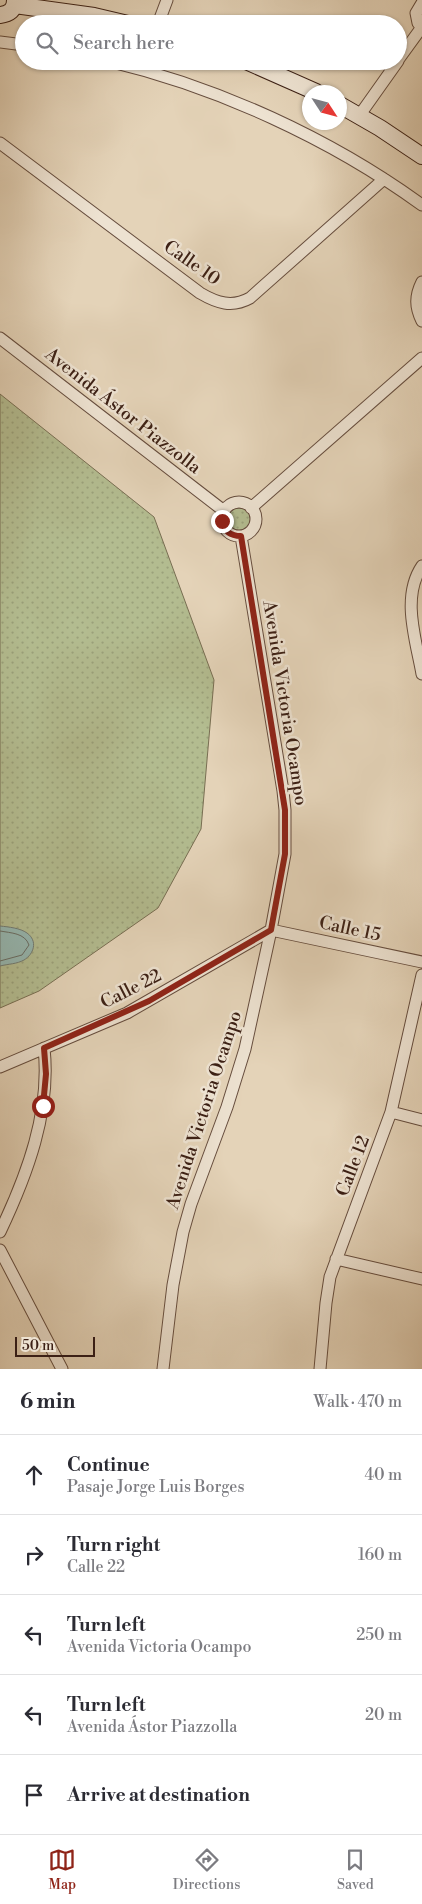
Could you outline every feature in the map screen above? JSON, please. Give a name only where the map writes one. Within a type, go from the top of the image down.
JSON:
[{"type":"main road","points":[[0,15],[10,12],[15,3],[88,15]]},
{"type":"main road","points":[[266,70],[302,86]]},
{"type":"main road","points":[[347,109],[422,156]]},
{"type":"street","points":[[161,15],[166,0]]},
{"type":"street","points":[[407,48],[422,27],[418,23],[416,13],[422,3]]},
{"type":"street","points":[[0,42],[15,44]]},
{"type":"street","points":[[140,70],[193,87],[260,114],[322,143],[384,179],[422,205]]},
{"type":"street","points":[[359,116],[392,70]]},
{"type":"street","name":"Calle 10","points":[[0,143],[200,293],[220,303],[230,304],[241,303],[250,298],[384,179]]},
{"type":"street","points":[[422,282],[416,301],[417,310],[422,321]]},
{"type":"street","name":"Avenida Ástor Piazzolla","points":[[0,338],[224,511]]},
{"type":"street","points":[[251,508],[422,358]]},
{"type":"street","points":[[237,502],[247,504],[251,508],[256,517],[254,528],[246,535],[241,536],[230,534],[226,531],[222,521],[227,507],[237,502]]},
{"type":"street","name":"Avenida Victoria Ocampo","points":[[163,1369],[173,1285],[183,1232],[191,1204],[227,1107],[245,1048],[271,930],[285,854],[285,810],[241,536]]},
{"type":"street","points":[[422,566],[414,581],[412,596],[413,619],[422,674]]},
{"type":"street","name":"Calle 15","points":[[271,930],[422,962]]},
{"type":"street","name":"Calle 22","points":[[0,1067],[149,1001],[271,930]]},
{"type":"street","name":"Calle 12","points":[[320,1369],[330,1277],[391,1112],[422,975]]},
{"type":"street","points":[[0,1232],[21,1187],[29,1163],[45,1088],[44,1048]]},
{"type":"street","points":[[391,1112],[422,1120]]},
{"type":"street","points":[[0,1250],[62,1369]]},
{"type":"street","points":[[336,1259],[422,1279]]},
{"type":"green space","points":[[0,394],[154,517],[214,680],[201,829],[158,908],[39,991],[0,1008]]},
{"type":"green space","points":[[239,508],[244,509],[250,515],[250,525],[244,531],[239,532],[234,531],[228,525],[227,520],[228,515],[234,509]]},
{"type":"water","points":[[0,926],[21,930],[27,933],[33,940],[32,951],[24,960],[0,966]]},
{"type":"route","points":[[43,1106],[46,1074],[44,1048],[149,1001],[271,930],[285,854],[285,810],[241,536],[235,536],[226,531],[222,521]]}]
